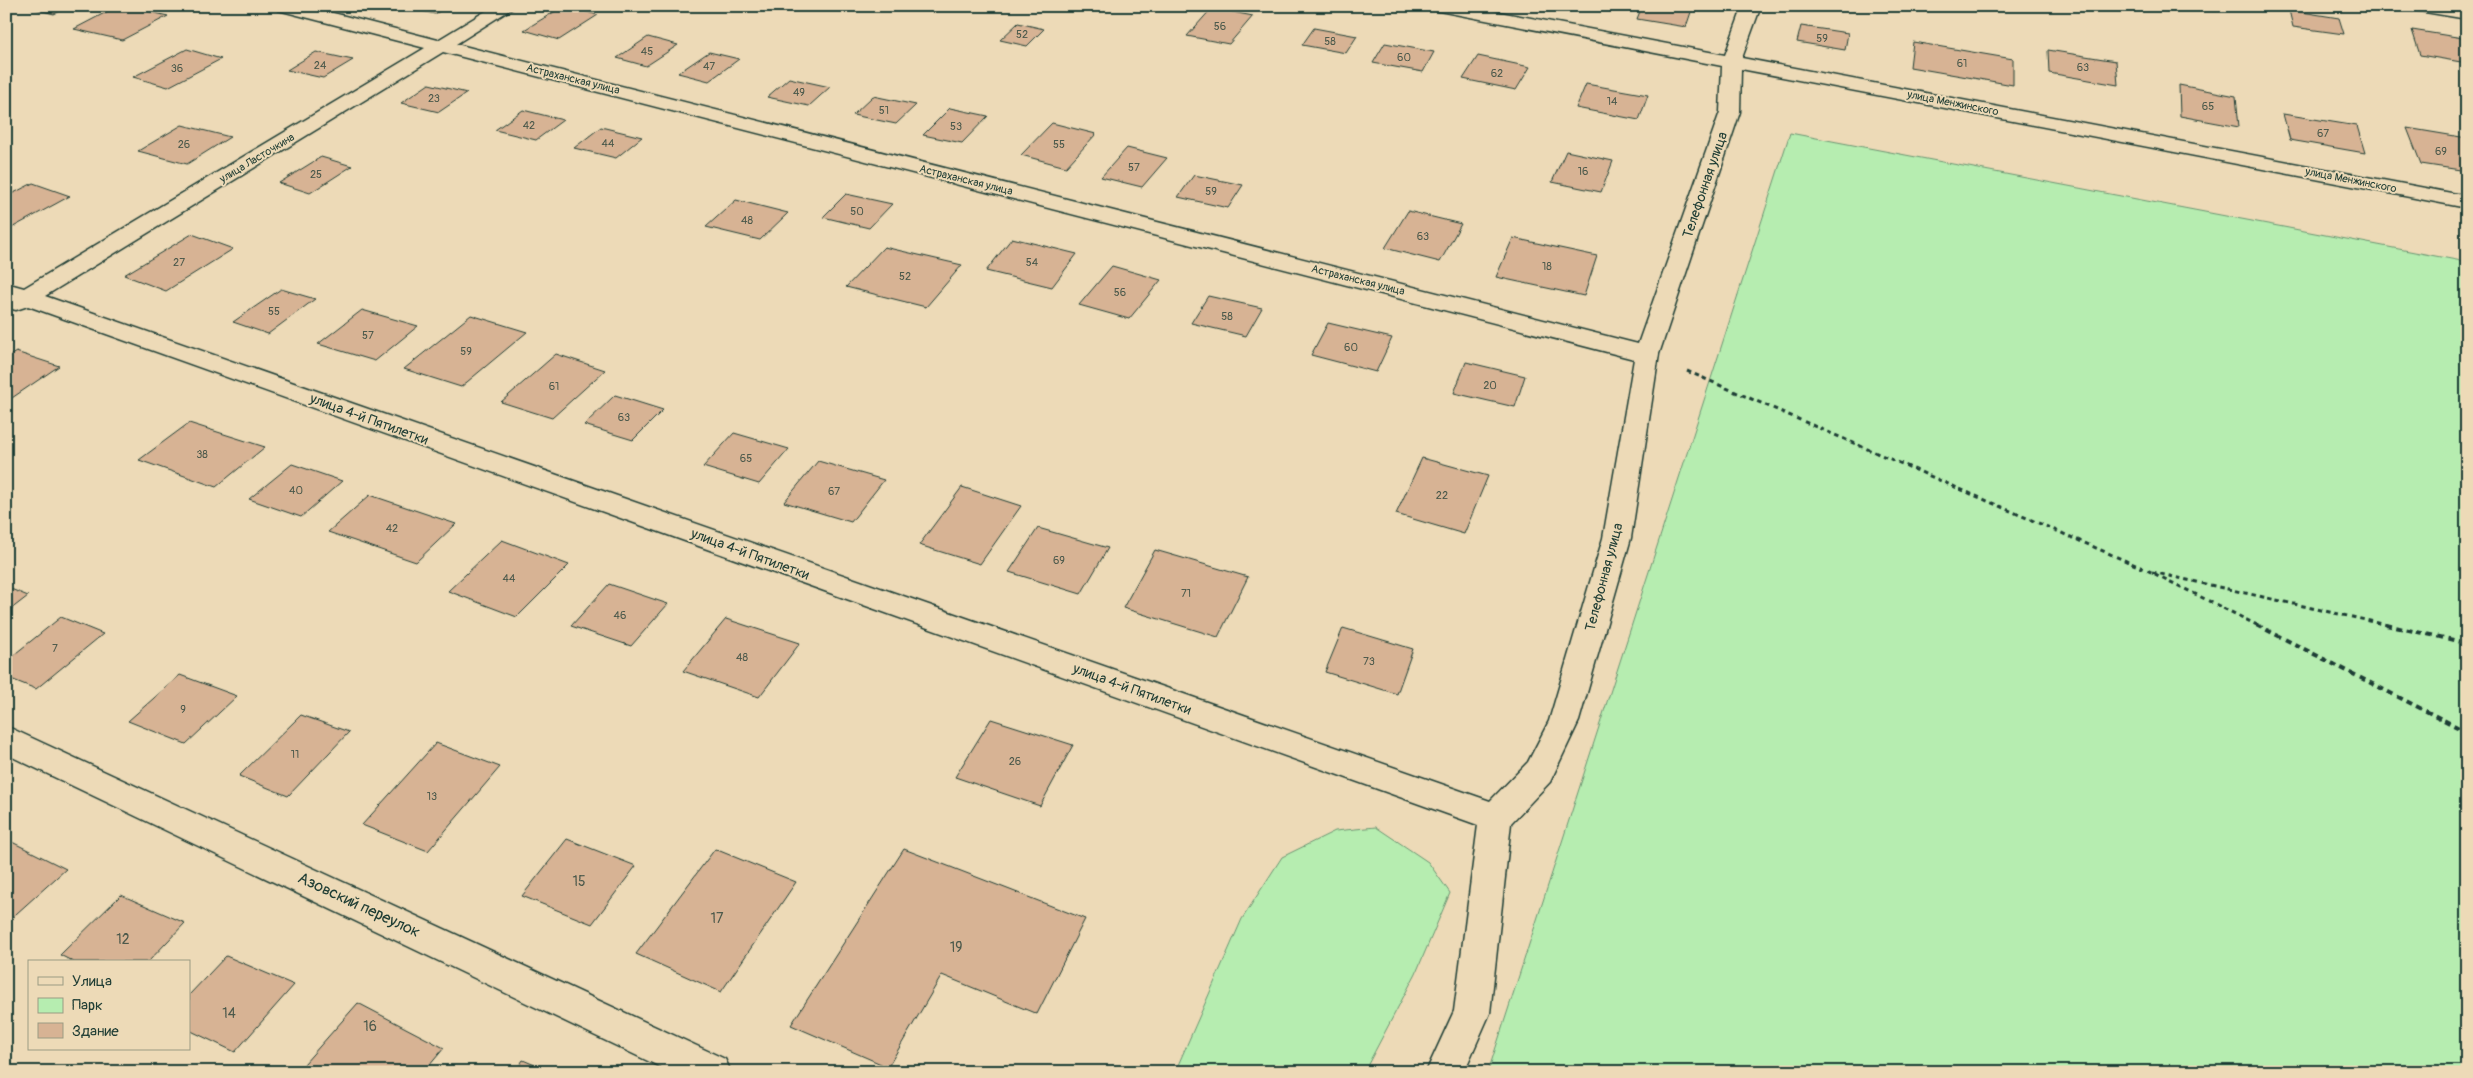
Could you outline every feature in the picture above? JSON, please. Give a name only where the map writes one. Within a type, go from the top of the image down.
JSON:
[{"type":"street","name":"Астраханская улица","points":[[284,6],[1648,354]]},
{"type":"street","name":"улица Ласточкина","points":[[13,299],[443,46],[506,6]]},
{"type":"street","name":"улица Менжинского","points":[[1439,6],[1732,60],[2467,202]]},
{"type":"street","name":"Телефонная улица","points":[[1494,817],[1539,772],[1564,721],[1617,538],[1648,354],[1730,112],[1732,60],[1752,6]]},
{"type":"street","points":[[2419,6],[2467,14]]},
{"type":"street","name":"улица 4-й Пятилетки","points":[[13,299],[1494,817]]},
{"type":"street","name":"Азовский переулок","points":[[6,739],[712,1072]]},
{"type":"street","points":[[1445,1072],[1472,1013],[1494,817]]},
{"type":"path","points":[[1648,354],[2147,570],[2423,708],[2467,732]]},
{"type":"path","points":[[2147,570],[2467,643]]},
{"type":"green space","points":[[1790,133],[2467,262],[2467,1072],[1488,1072]]},
{"type":"green space","points":[[1376,827],[1428,862],[1450,893],[1416,973],[1364,1072],[1175,1072],[1242,919],[1282,857],[1335,831]]},
{"type":"building","points":[[24,6],[71,6],[54,14]]},
{"type":"building","points":[[118,6],[168,16],[122,40],[74,29]]},
{"type":"building","points":[[397,6],[448,6],[435,14]]},
{"type":"building","points":[[564,6],[598,15],[559,40],[524,30]]},
{"type":"building","points":[[1642,6],[1693,6],[1686,27],[1637,19]]},
{"type":"building","points":[[2182,6],[2215,6],[2216,11]]},
{"type":"building","points":[[1212,8],[1253,16],[1229,44],[1187,36]]},
{"type":"building","points":[[2289,10],[2339,18],[2344,34],[2293,27]]},
{"type":"building","points":[[1018,23],[1044,29],[1027,46],[1000,40]]},
{"type":"building","points":[[1801,26],[1848,33],[1845,50],[1797,42]]},
{"type":"building","points":[[1314,28],[1357,36],[1346,53],[1302,45]]},
{"type":"building","points":[[2412,30],[2463,38],[2467,47],[2467,63],[2420,55]]},
{"type":"building","points":[[648,37],[678,45],[646,66],[617,58]]},
{"type":"building","points":[[1913,42],[2013,59],[2013,85],[1910,67]]},
{"type":"building","points":[[1385,43],[1434,52],[1423,72],[1373,63]]},
{"type":"building","points":[[187,49],[221,59],[168,87],[133,77]]},
{"type":"building","points":[[2048,50],[2116,61],[2118,85],[2049,73]]},
{"type":"building","points":[[316,52],[353,60],[323,78],[287,70]]},
{"type":"building","points":[[709,52],[739,59],[709,81],[678,73]]},
{"type":"building","points":[[1478,56],[1530,67],[1516,90],[1463,79]]},
{"type":"building","points":[[789,78],[830,87],[809,106],[767,97]]},
{"type":"building","points":[[429,84],[467,93],[439,112],[401,103]]},
{"type":"building","points":[[1586,84],[1648,95],[1639,120],[1576,108]]},
{"type":"building","points":[[2179,85],[2236,96],[2239,127],[2180,116]]},
{"type":"building","points":[[873,96],[916,105],[896,124],[853,115]]},
{"type":"building","points":[[950,108],[988,116],[962,143],[923,135]]},
{"type":"building","points":[[523,110],[563,120],[536,140],[495,130]]},
{"type":"building","points":[[2283,114],[2357,126],[2365,153],[2290,140]]},
{"type":"building","points":[[1052,123],[1096,134],[1066,167],[1021,155]]},
{"type":"building","points":[[182,125],[230,137],[187,164],[138,151]]},
{"type":"building","points":[[601,127],[642,137],[616,158],[574,148]]},
{"type":"building","points":[[2407,128],[2467,138],[2467,171],[2421,164]]},
{"type":"building","points":[[1127,148],[1167,158],[1142,187],[1101,177]]},
{"type":"building","points":[[1566,151],[1613,161],[1601,192],[1552,182]]},
{"type":"building","points":[[321,157],[352,166],[310,193],[279,183]]},
{"type":"building","points":[[1194,175],[1243,185],[1228,208],[1178,197]]},
{"type":"building","points":[[33,183],[70,196],[6,231],[6,197]]},
{"type":"building","points":[[846,194],[892,204],[869,228],[823,217]]},
{"type":"building","points":[[736,200],[788,213],[760,240],[706,227]]},
{"type":"building","points":[[1408,211],[1461,224],[1440,262],[1385,248]]},
{"type":"building","points":[[192,234],[233,249],[166,291],[124,275]]},
{"type":"building","points":[[1012,238],[1077,254],[1052,287],[986,271]]},
{"type":"building","points":[[1513,238],[1597,256],[1584,296],[1496,277]]},
{"type":"building","points":[[884,247],[962,265],[926,307],[846,287]]},
{"type":"building","points":[[1112,266],[1161,280],[1129,319],[1079,305]]},
{"type":"building","points":[[281,289],[315,299],[268,334],[233,322]]},
{"type":"building","points":[[1208,296],[1262,308],[1246,336],[1191,323]]},
{"type":"building","points":[[362,310],[418,326],[375,361],[318,344]]},
{"type":"building","points":[[471,315],[527,332],[461,387],[404,369]]},
{"type":"building","points":[[1328,323],[1392,338],[1376,372],[1311,355]]},
{"type":"building","points":[[16,352],[59,366],[6,402],[6,358]]},
{"type":"building","points":[[556,354],[605,370],[552,418],[501,402]]},
{"type":"building","points":[[1466,362],[1525,376],[1515,407],[1454,393]]},
{"type":"building","points":[[615,395],[663,410],[633,440],[584,425]]},
{"type":"building","points":[[189,423],[265,447],[216,487],[139,460]]},
{"type":"building","points":[[734,433],[789,449],[759,484],[703,467]]},
{"type":"building","points":[[1422,458],[1488,476],[1464,534],[1396,514]]},
{"type":"building","points":[[818,461],[884,480],[851,522],[784,502]]},
{"type":"building","points":[[292,464],[342,481],[301,517],[249,499]]},
{"type":"building","points":[[962,487],[1021,506],[980,564],[919,545]]},
{"type":"building","points":[[370,495],[456,524],[416,562],[328,532]]},
{"type":"building","points":[[1038,528],[1108,548],[1081,594],[1009,572]]},
{"type":"building","points":[[502,540],[569,565],[517,617],[448,591]]},
{"type":"building","points":[[1155,550],[1248,577],[1218,637],[1123,608]]},
{"type":"building","points":[[609,584],[668,604],[631,646],[571,626]]},
{"type":"building","points":[[6,587],[28,596],[6,613]]},
{"type":"building","points":[[61,617],[103,634],[36,689],[6,677],[6,661]]},
{"type":"building","points":[[726,619],[800,643],[759,697],[683,671]]},
{"type":"building","points":[[1343,628],[1413,649],[1397,694],[1325,672]]},
{"type":"building","points":[[180,675],[237,696],[186,744],[128,721]]},
{"type":"building","points":[[301,715],[349,732],[288,796],[239,776]]},
{"type":"building","points":[[991,719],[1073,745],[1040,806],[955,777]]},
{"type":"building","points":[[436,743],[500,767],[428,851],[362,825]]},
{"type":"building","points":[[6,839],[66,869],[6,923]]},
{"type":"building","points":[[567,839],[636,866],[592,924],[522,896]]},
{"type":"building","points":[[715,849],[796,882],[721,992],[636,954]]},
{"type":"building","points":[[904,849],[1085,919],[1037,1014],[942,975],[888,1067],[791,1025]]},
{"type":"building","points":[[121,895],[185,923],[150,960],[70,960],[60,955]]},
{"type":"building","points":[[226,956],[294,985],[235,1052],[190,1030],[190,994]]},
{"type":"building","points":[[358,1003],[444,1048],[424,1072],[297,1072]]},
{"type":"building","points":[[523,1060],[551,1072],[515,1072]]}]
